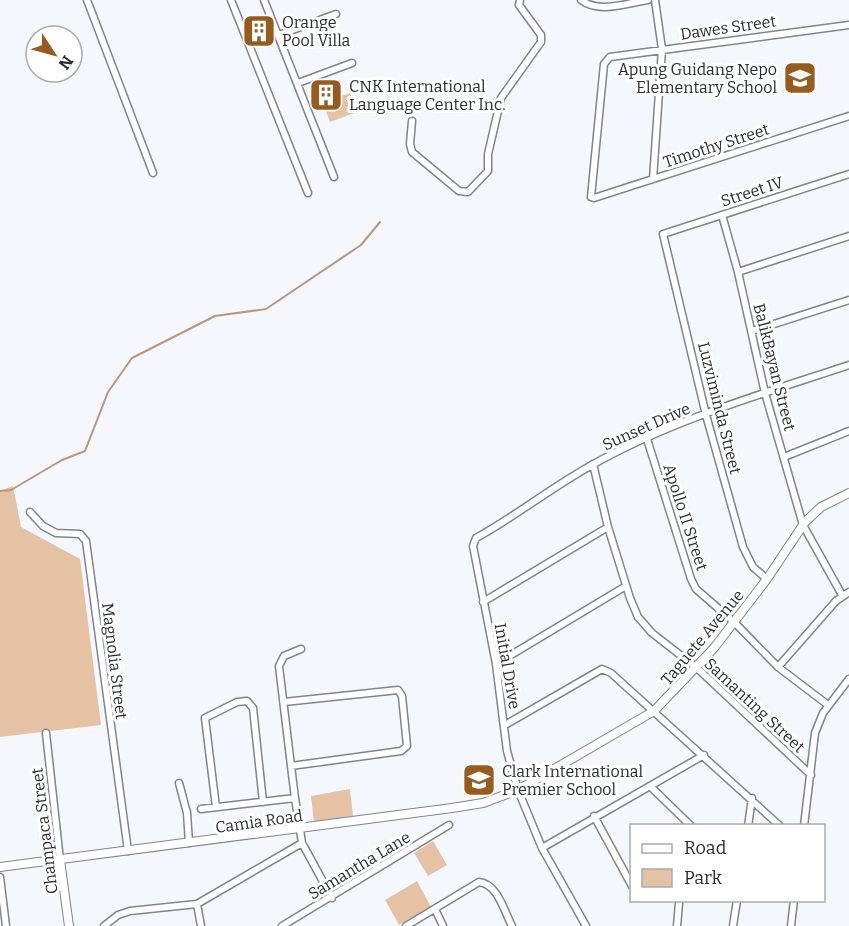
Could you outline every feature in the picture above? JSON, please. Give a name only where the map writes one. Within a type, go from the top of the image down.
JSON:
[{"type":"street","points":[[87,0],[153,173]]},
{"type":"street","points":[[231,0],[308,193]]},
{"type":"street","points":[[264,0],[334,177]]},
{"type":"street","points":[[412,121],[410,144],[412,152],[441,177],[464,193],[484,177],[488,171],[488,154],[501,98],[541,42],[541,35],[519,5],[520,0]]},
{"type":"street","points":[[581,0],[588,6],[598,8],[648,0]]},
{"type":"street","points":[[653,179],[662,49],[655,0]]},
{"type":"street","points":[[279,35],[336,14]]},
{"type":"street","name":"Dawes Street","points":[[591,196],[604,64],[610,57],[849,24]]},
{"type":"street","points":[[298,83],[352,63]]},
{"type":"street","name":"Timothy Street","points":[[591,196],[594,198],[849,116]]},
{"type":"street","name":"Street IV","points":[[663,234],[849,174]]},
{"type":"street","name":"BalikBayan Street","points":[[722,215],[738,272],[765,393],[802,525],[842,596]]},
{"type":"street","name":"Luzviminda Street","points":[[663,234],[706,415],[746,557],[766,579]]},
{"type":"street","points":[[738,272],[849,236]]},
{"type":"street","points":[[752,331],[849,300]]},
{"type":"street","name":"Sunset Drive","points":[[473,546],[476,538],[593,464],[706,415],[849,365]]},
{"type":"street","points":[[784,457],[849,431]]},
{"type":"street","name":"Apollo II Street","points":[[647,439],[696,589],[734,622],[778,667],[828,705]]},
{"type":"street","name":"Samanting Street","points":[[593,464],[608,527],[638,617],[652,633],[697,668],[811,775]]},
{"type":"street","name":"Taguete Avenue","points":[[518,790],[654,711],[697,668],[734,622],[802,525],[821,507],[849,493]]},
{"type":"street","name":"Magnolia Street","points":[[30,512],[50,530],[61,534],[80,534],[86,541],[128,852]]},
{"type":"street","points":[[483,602],[608,527]]},
{"type":"street","name":"Initial Drive","points":[[473,546],[496,664],[507,751],[518,790],[542,848],[585,926]]},
{"type":"street","points":[[496,664],[626,586]]},
{"type":"street","points":[[778,667],[842,596],[849,592]]},
{"type":"street","points":[[301,649],[284,656],[279,662],[298,829],[302,843],[332,898]]},
{"type":"street","points":[[505,725],[602,669],[704,754],[779,824]]},
{"type":"street","points":[[804,824],[815,733],[828,705],[849,679]]},
{"type":"street","points":[[284,702],[394,690],[402,696],[407,742],[404,750],[291,766]]},
{"type":"street","points":[[216,807],[205,718],[237,702],[247,700],[253,708],[263,802]]},
{"type":"street","name":"Champaca Street","points":[[46,733],[69,926]]},
{"type":"street","points":[[542,848],[704,754]]},
{"type":"street","points":[[179,783],[187,813],[189,843]]},
{"type":"street","points":[[650,786],[690,824]]},
{"type":"street","name":"Camia Road","points":[[0,867],[128,852],[483,803],[518,790]]},
{"type":"street","points":[[201,809],[295,798]]},
{"type":"street","points":[[748,824],[752,798]]},
{"type":"street","points":[[594,816],[630,882]]},
{"type":"street","name":"Samantha Lane","points":[[282,926],[332,898],[449,825]]},
{"type":"street","points":[[104,926],[118,915],[130,911],[197,904],[302,843]]},
{"type":"street","points":[[0,877],[6,926]]},
{"type":"street","points":[[406,926],[479,882],[487,883],[492,888],[512,926]]},
{"type":"street","points":[[677,926],[679,902]]},
{"type":"street","points":[[733,926],[737,902]]},
{"type":"street","points":[[791,926],[795,902]]},
{"type":"street","points":[[197,904],[201,926]]},
{"type":"street","points":[[435,909],[443,926]]},
{"type":"green space","points":[[350,93],[357,112],[330,122],[323,103]]},
{"type":"green space","points":[[13,486],[21,527],[80,559],[101,725],[0,737],[0,491]]},
{"type":"green space","points":[[350,789],[353,816],[314,822],[311,796]]},
{"type":"green space","points":[[433,841],[447,865],[428,876],[414,853]]},
{"type":"green space","points":[[417,881],[431,907],[399,925],[385,900]]},
{"type":"waterway","points":[[0,491],[11,490],[62,460],[85,451],[108,392],[132,358],[215,316],[266,309],[361,245],[380,222]]},
{"type":"place","name":"Orange Pool Villa","points":[[259,31]]},
{"type":"place","name":"Apung Guidang Nepo Elementary School","points":[[800,78]]},
{"type":"place","name":"CNK International Language Center Inc.","points":[[326,95]]},
{"type":"place","name":"Clark International Premier School","points":[[479,780]]}]
